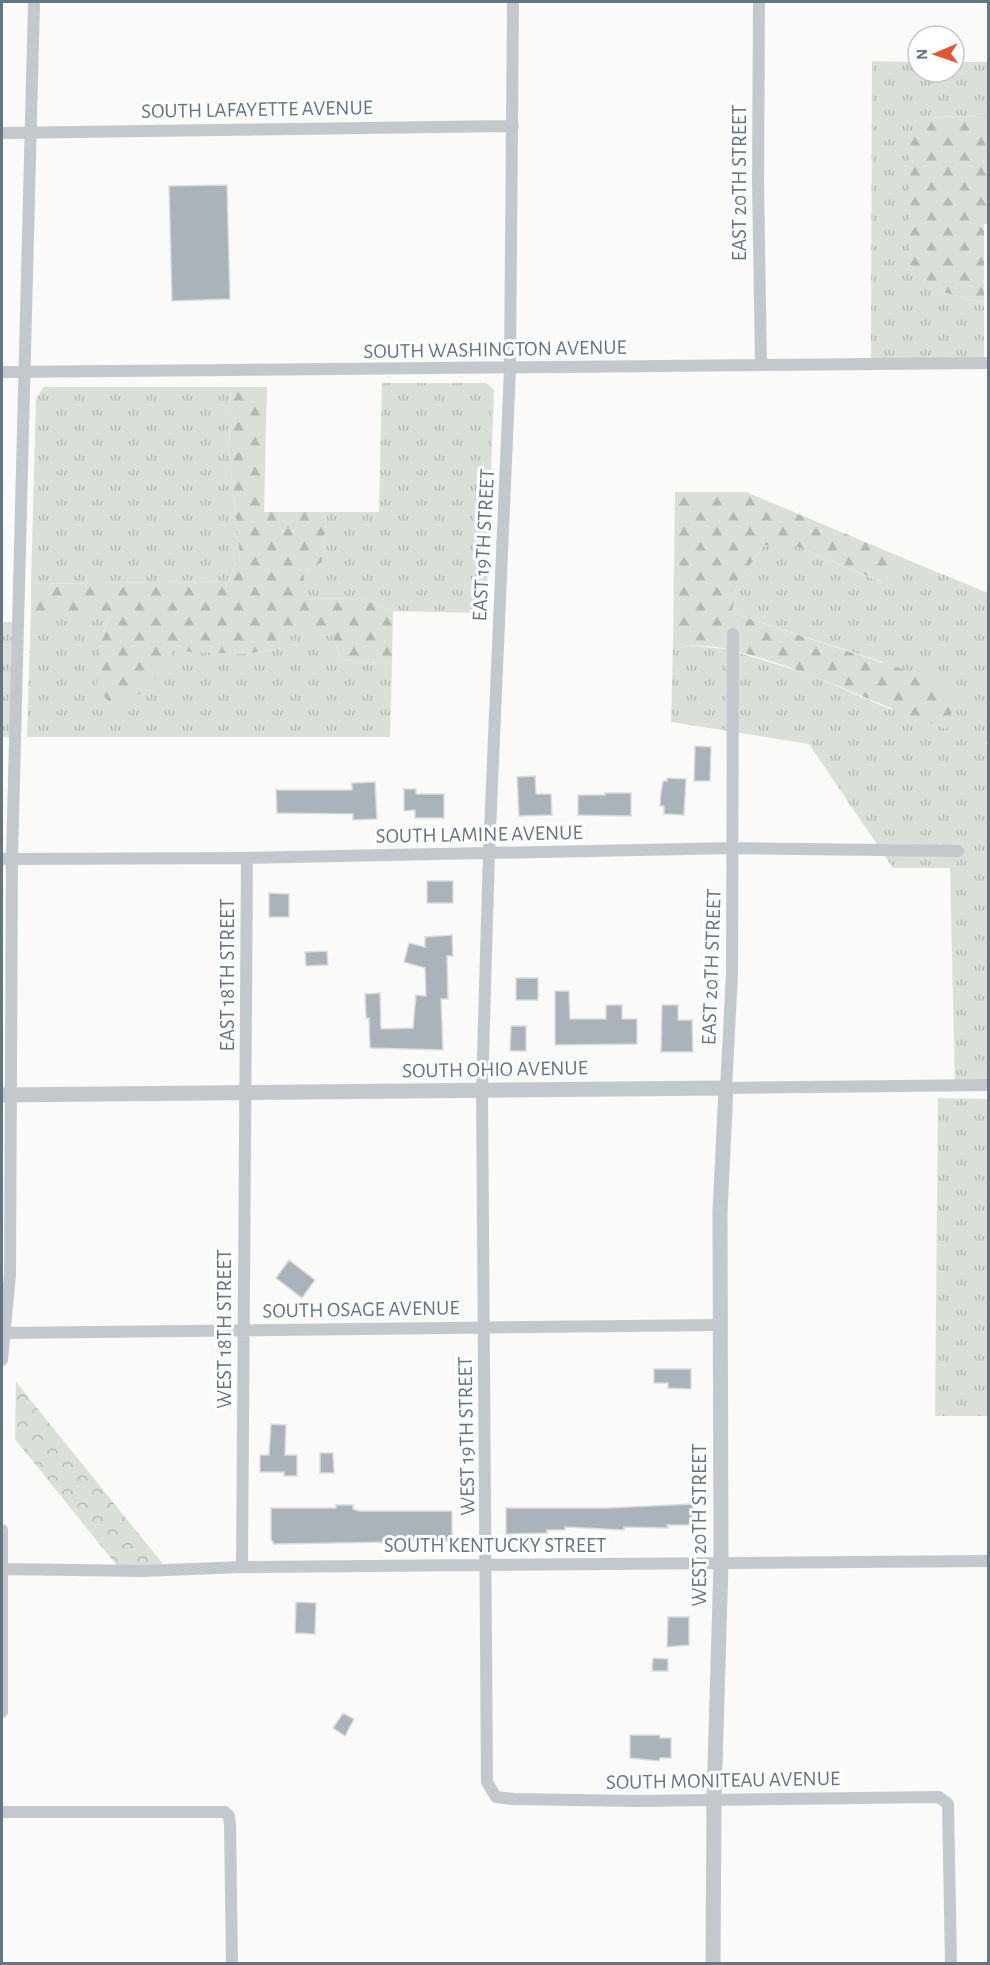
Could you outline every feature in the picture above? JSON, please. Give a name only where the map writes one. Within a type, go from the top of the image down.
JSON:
[{"type":"street","points":[[2,1360],[10,1274],[6,1094],[7,859],[26,372],[33,133],[34,2]]},
{"type":"street","name":"EAST 19TH STREET","points":[[482,1090],[489,854],[510,369],[513,2]]},
{"type":"street","name":"EAST 20TH STREET","points":[[759,2],[758,182],[761,365]]},
{"type":"street","name":"SOUTH LAFAYETTE AVENUE","points":[[2,134],[513,126]]},
{"type":"street","name":"SOUTH WASHINGTON AVENUE","points":[[2,372],[988,363]]},
{"type":"street","name":"EAST 20TH STREET","points":[[726,1088],[732,974],[733,634]]},
{"type":"street","name":"SOUTH LAMINE AVENUE","points":[[7,859],[247,858],[733,848],[958,851]]},
{"type":"street","name":"EAST 18TH STREET","points":[[246,1092],[247,858]]},
{"type":"street","name":"SOUTH OHIO AVENUE","points":[[6,1094],[988,1084]]},
{"type":"street","name":"WEST 20TH STREET","points":[[713,1964],[714,1800],[721,1563],[720,1212],[726,1088]]},
{"type":"street","name":"WEST 19TH STREET","points":[[482,1090],[487,1782],[491,1792],[503,1798],[584,1800]]},
{"type":"street","name":"WEST 18TH STREET","points":[[242,1567],[246,1092]]},
{"type":"street","name":"SOUTH OSAGE AVENUE","points":[[3,1333],[720,1325]]},
{"type":"street","points":[[2,1530],[2,1712]]},
{"type":"street","name":"SOUTH KENTUCKY STREET","points":[[2,1569],[142,1571],[242,1567],[988,1561]]},
{"type":"street","name":"SOUTH MONITEAU AVENUE","points":[[584,1800],[939,1797],[948,1804],[951,1964]]},
{"type":"street","points":[[2,1812],[225,1812],[229,1816],[232,1964]]},
{"type":"green space","points":[[872,61],[906,62],[906,84],[966,84],[966,62],[988,62],[988,115],[922,118],[939,291],[984,303],[984,363],[871,363]]},
{"type":"green space","points":[[988,115],[988,224],[984,224],[984,303],[939,291],[909,264],[909,136],[922,118]]},
{"type":"green space","points":[[382,383],[486,383],[494,390],[486,613],[393,611],[364,599],[308,598],[303,573],[322,562],[327,512],[379,512]]},
{"type":"green space","points":[[44,387],[231,387],[229,450],[240,556],[228,581],[31,584],[36,398]]},
{"type":"green space","points":[[231,387],[267,387],[264,512],[327,512],[322,562],[303,573],[308,598],[364,599],[393,611],[392,664],[341,660],[330,629],[291,629],[284,648],[245,654],[173,651],[146,692],[110,704],[97,686],[102,641],[109,616],[31,611],[31,584],[228,581],[240,556],[229,450]]},
{"type":"green space","points":[[675,492],[746,492],[908,560],[882,582],[793,545],[765,545],[737,582],[732,613],[929,678],[955,701],[947,729],[756,657],[721,648],[673,644]]},
{"type":"green space","points":[[765,545],[793,545],[881,582],[908,560],[988,593],[988,737],[986,743],[988,746],[988,1085],[955,1086],[950,868],[893,868],[809,744],[671,722],[673,644],[726,649],[808,674],[892,710],[883,662],[732,613],[737,582]]},
{"type":"green space","points":[[31,611],[109,615],[102,641],[146,692],[173,650],[245,654],[283,648],[291,629],[330,629],[341,660],[392,664],[390,737],[27,737]]},
{"type":"green space","points":[[2,622],[12,622],[11,737],[2,737]]},
{"type":"green space","points":[[938,1098],[988,1099],[988,1416],[935,1416]]},
{"type":"green space","points":[[16,1382],[163,1564],[118,1567],[15,1439]]},
{"type":"building","points":[[227,185],[230,299],[172,301],[169,186]]},
{"type":"building","points":[[695,746],[711,747],[710,781],[694,781]]},
{"type":"building","points":[[535,776],[536,794],[551,794],[552,815],[519,816],[517,777]]},
{"type":"building","points":[[667,778],[686,779],[684,815],[664,814],[664,806],[660,806],[663,781],[667,781]]},
{"type":"building","points":[[375,782],[377,819],[353,820],[353,814],[277,813],[276,790],[352,790],[352,783]]},
{"type":"building","points":[[404,789],[416,789],[416,794],[444,794],[444,818],[415,818],[415,810],[404,811]]},
{"type":"building","points":[[605,793],[631,793],[631,816],[578,815],[578,795],[605,795]]},
{"type":"building","points":[[427,881],[453,881],[453,903],[427,903]]},
{"type":"building","points":[[269,893],[289,894],[289,917],[269,917]]},
{"type":"building","points":[[452,935],[453,956],[447,956],[448,999],[441,999],[443,1050],[370,1048],[365,994],[380,993],[381,1029],[413,1028],[416,995],[426,996],[425,968],[404,962],[409,943],[425,947],[425,937]]},
{"type":"building","points":[[327,951],[328,965],[306,966],[305,952]]},
{"type":"building","points":[[516,978],[538,978],[538,1000],[516,1000]]},
{"type":"building","points":[[555,991],[569,991],[570,1019],[606,1019],[606,1005],[622,1005],[622,1019],[637,1019],[637,1044],[555,1045]]},
{"type":"building","points":[[662,1005],[678,1005],[678,1020],[692,1020],[693,1052],[661,1052]]},
{"type":"building","points":[[511,1026],[526,1026],[526,1051],[510,1051]]},
{"type":"building","points":[[289,1260],[315,1280],[302,1298],[276,1278]]},
{"type":"building","points":[[654,1369],[691,1369],[691,1389],[668,1388],[668,1383],[654,1383]]},
{"type":"building","points":[[271,1424],[286,1425],[285,1455],[297,1455],[297,1476],[284,1476],[284,1472],[260,1472],[260,1455],[269,1455]]},
{"type":"building","points":[[320,1453],[333,1453],[334,1473],[320,1473]]},
{"type":"building","points":[[693,1504],[693,1525],[667,1525],[668,1528],[624,1527],[624,1530],[565,1527],[565,1530],[547,1530],[547,1533],[506,1534],[506,1508],[607,1508]]},
{"type":"building","points":[[336,1505],[353,1505],[353,1509],[359,1511],[452,1511],[452,1541],[274,1544],[271,1539],[271,1508],[336,1508]]},
{"type":"building","points":[[296,1602],[316,1603],[315,1634],[295,1633]]},
{"type":"building","points":[[668,1617],[689,1617],[689,1645],[667,1647]]},
{"type":"building","points":[[653,1658],[668,1659],[668,1671],[652,1671]]},
{"type":"building","points":[[343,1713],[354,1719],[345,1736],[333,1728]]},
{"type":"building","points":[[630,1735],[660,1735],[660,1738],[671,1738],[671,1758],[660,1758],[659,1761],[630,1758]]}]
